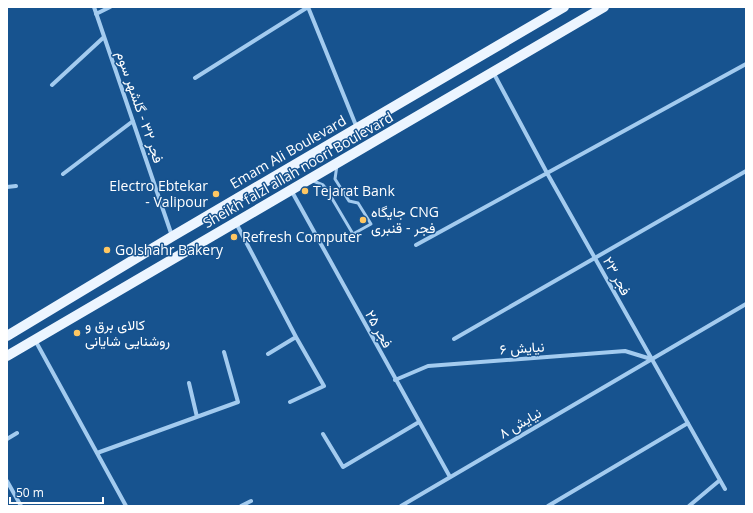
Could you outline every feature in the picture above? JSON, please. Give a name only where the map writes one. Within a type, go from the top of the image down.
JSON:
[{"type":"main road","name":"Emam Ali Boulevard","points":[[7,336],[172,236],[564,7]]},
{"type":"main road","name":"Sheikh falzl allah noori Boulevard","points":[[7,356],[604,7]]},
{"type":"street","name":"فجر ۳۲ - گلشهر سوم","points":[[94,7],[172,236]]},
{"type":"street","points":[[96,14],[110,7]]},
{"type":"street","points":[[195,78],[308,7],[357,129]]},
{"type":"street","points":[[52,85],[104,37]]},
{"type":"street","points":[[416,245],[746,64]]},
{"type":"street","name":"فجر ۲۳","points":[[492,72],[546,173],[724,489]]},
{"type":"street","points":[[62,174],[133,121]]},
{"type":"street","points":[[454,339],[746,171]]},
{"type":"street","points":[[7,187],[16,186]]},
{"type":"street","name":"فجر ۲۵","points":[[291,190],[450,477]]},
{"type":"street","points":[[236,222],[296,337],[324,386],[290,402]]},
{"type":"street","name":"نیایش ۸","points":[[401,506],[746,304]]},
{"type":"street","points":[[268,354],[296,337]]},
{"type":"street","points":[[35,340],[126,506]]},
{"type":"street","name":"نیایش ۶","points":[[395,380],[428,366],[625,351],[652,359]]},
{"type":"street","points":[[97,453],[238,402],[224,352]]},
{"type":"street","points":[[189,383],[197,417]]},
{"type":"street","points":[[323,434],[343,467],[419,422]]},
{"type":"street","points":[[548,506],[688,423]]},
{"type":"street","points":[[7,439],[17,433]]},
{"type":"street","points":[[689,506],[720,480]]},
{"type":"street","points":[[7,481],[21,506]]},
{"type":"street","points":[[241,506],[251,501]]},
{"type":"lane","points":[[309,180],[323,185],[327,190],[352,234],[371,224],[358,203],[348,201],[337,183],[334,174],[338,163]]},
{"type":"place","name":"Tejarat Bank","points":[[305,191]]},
{"type":"place","name":"Electro Ebtekar - Valipour","points":[[216,194]]},
{"type":"place","name":"جایگاه CNG فجر - قنبری","points":[[363,220]]},
{"type":"place","name":"Refresh Computer","points":[[234,237]]},
{"type":"place","name":"Golshahr Bakery","points":[[107,250]]},
{"type":"place","name":"کالای برق و روشنایی شایانی","points":[[77,333]]}]
